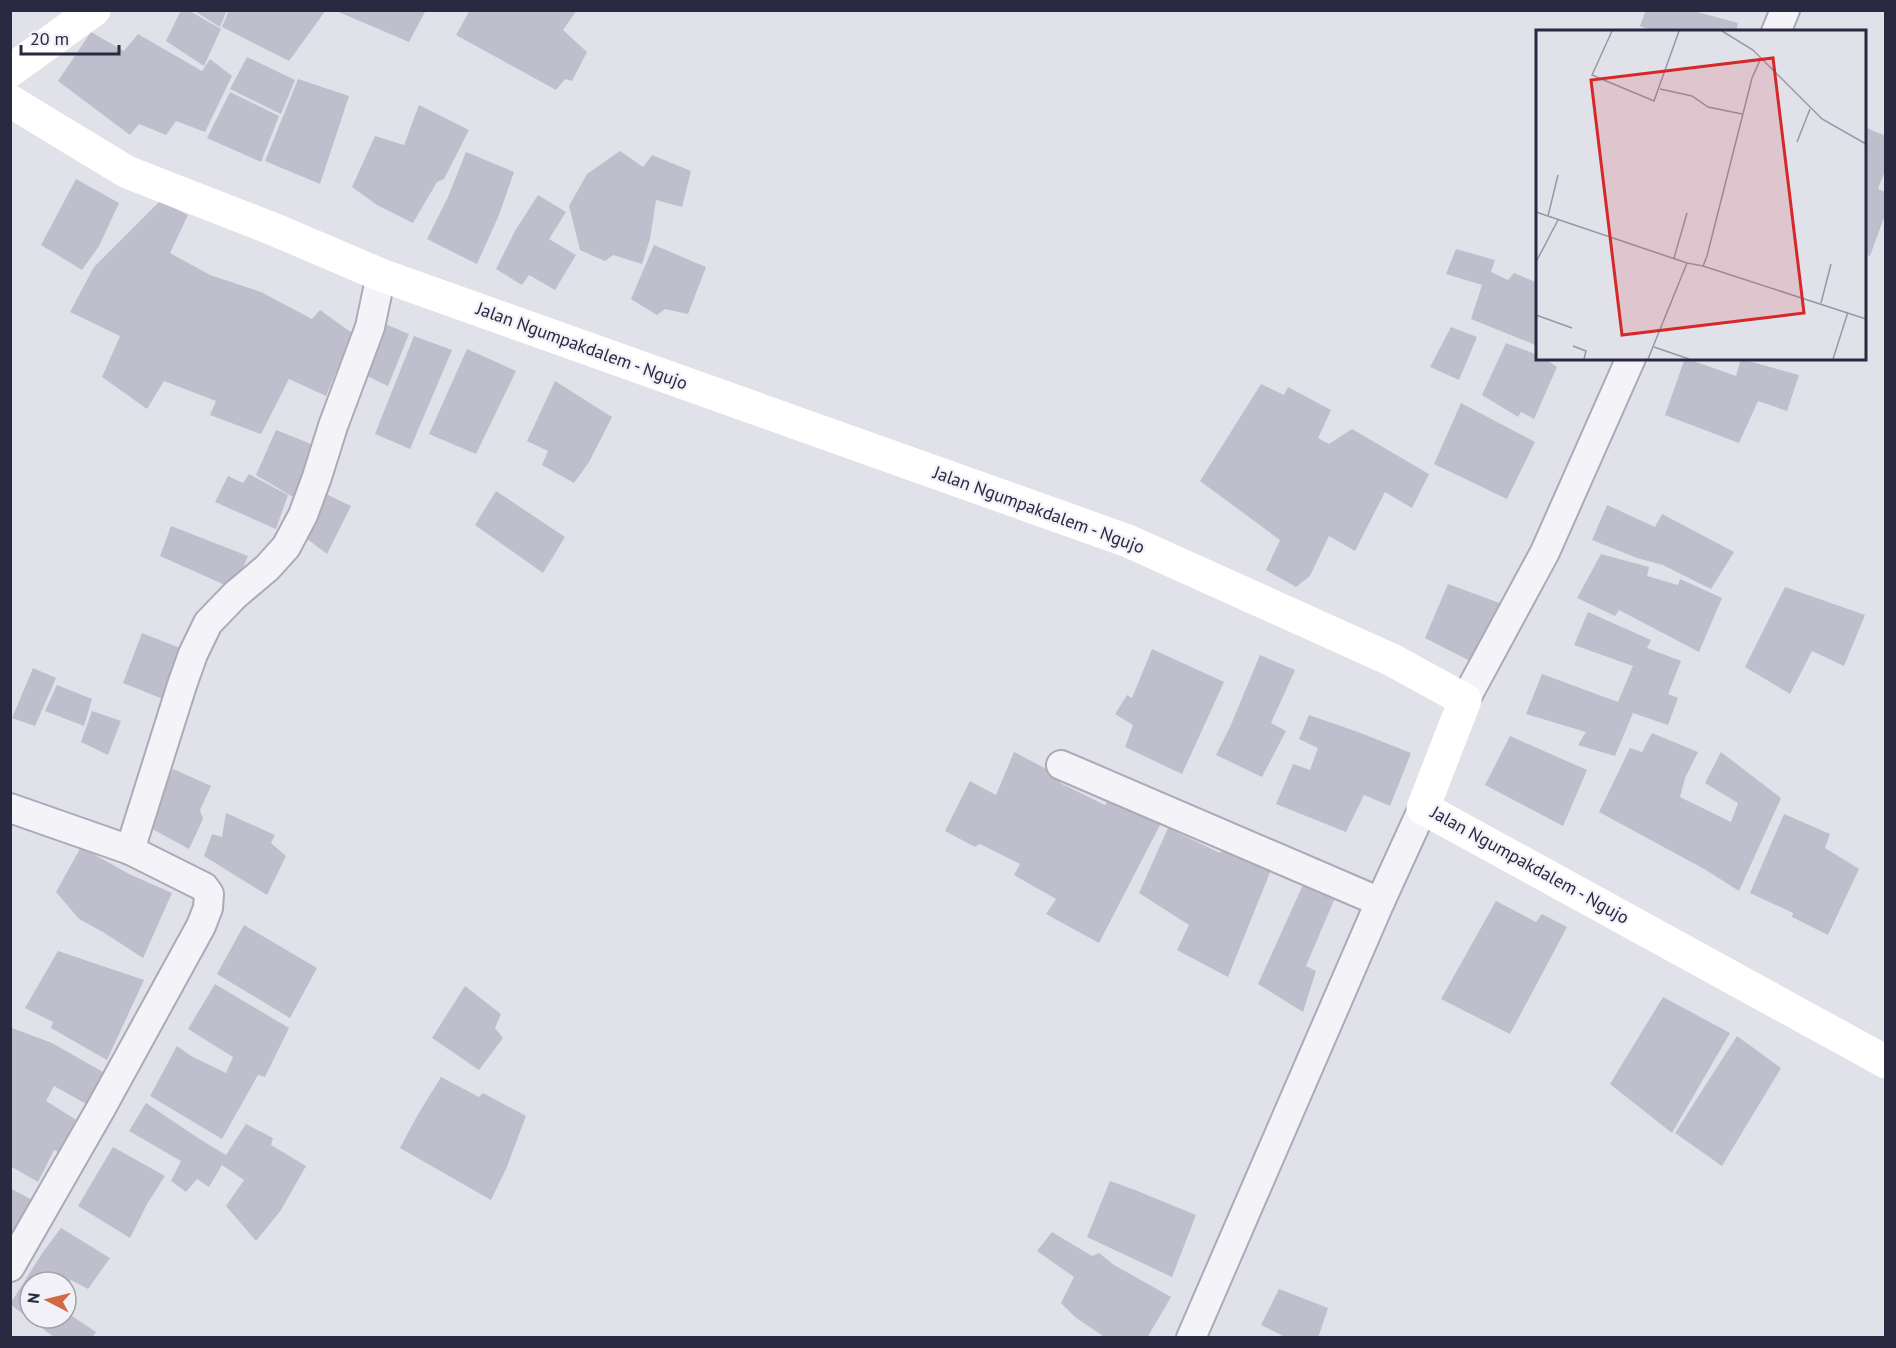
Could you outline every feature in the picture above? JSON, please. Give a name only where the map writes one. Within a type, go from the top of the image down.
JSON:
[{"type":"street","points":[[10,71],[94,10]]},
{"type":"street","points":[[1777,30],[1785,10]]},
{"type":"street","name":"Jalan Ngumpakdalem - Ngujo","points":[[10,101],[127,172],[273,229],[381,275],[1128,541],[1392,660],[1465,700],[1424,808],[1886,1062]]},
{"type":"street","points":[[130,850],[182,685],[208,622],[267,568],[286,547],[303,515],[370,327],[381,275]]},
{"type":"street","points":[[1465,700],[1545,552],[1630,360]]},
{"type":"street","points":[[1061,765],[1380,902]]},
{"type":"street","points":[[10,808],[130,850],[204,887],[209,894],[208,908],[201,926],[10,1267]]},
{"type":"street","points":[[1191,1338],[1380,902],[1424,808]]},
{"type":"building","points":[[181,10],[188,10],[221,29],[204,66],[166,41]]},
{"type":"building","points":[[193,10],[227,10],[220,27]]},
{"type":"building","points":[[229,10],[326,10],[289,61],[222,27]]},
{"type":"building","points":[[334,10],[426,10],[409,42]]},
{"type":"building","points":[[470,10],[577,10],[563,30],[587,52],[572,81],[565,79],[556,90],[456,35]]},
{"type":"building","points":[[1646,10],[1690,10],[1738,23],[1736,30],[1651,30],[1640,26]]},
{"type":"building","points":[[91,32],[124,51],[138,34],[202,71],[210,59],[232,76],[205,132],[176,121],[166,135],[139,124],[130,135],[58,81]]},
{"type":"building","points":[[247,57],[295,80],[281,114],[230,89]]},
{"type":"building","points":[[298,79],[349,96],[320,184],[265,161]]},
{"type":"building","points":[[230,92],[279,116],[261,162],[207,138]]},
{"type":"building","points":[[419,105],[469,130],[444,179],[437,182],[413,223],[377,205],[352,187],[375,136],[404,145]]},
{"type":"building","points":[[1866,128],[1886,136],[1886,168],[1878,189],[1886,192],[1886,212],[1870,256],[1866,255]]},
{"type":"building","points":[[620,151],[643,167],[652,155],[691,171],[682,207],[656,200],[650,239],[642,264],[613,255],[605,261],[580,250],[569,206],[587,174]]},
{"type":"building","points":[[466,152],[514,172],[499,215],[477,264],[427,239],[448,197]]},
{"type":"building","points":[[76,179],[119,203],[99,246],[82,270],[41,245]]},
{"type":"building","points":[[538,195],[566,212],[549,239],[576,255],[555,290],[529,275],[522,285],[496,269],[515,231]]},
{"type":"building","points":[[160,201],[188,215],[170,253],[210,275],[261,292],[312,319],[320,310],[352,333],[326,396],[289,379],[261,434],[210,415],[216,401],[164,381],[147,409],[102,377],[120,336],[70,312],[94,267]]},
{"type":"building","points":[[654,245],[706,267],[688,314],[665,309],[657,315],[631,299]]},
{"type":"building","points":[[1456,249],[1495,260],[1491,272],[1508,280],[1514,273],[1536,282],[1536,345],[1471,319],[1482,285],[1446,274]]},
{"type":"building","points":[[385,324],[409,334],[388,386],[365,375]]},
{"type":"building","points":[[1451,327],[1477,337],[1459,380],[1430,367]]},
{"type":"building","points":[[414,336],[452,350],[410,449],[375,434]]},
{"type":"building","points":[[1506,343],[1536,354],[1536,360],[1547,360],[1557,367],[1534,419],[1521,412],[1518,417],[1482,395]]},
{"type":"building","points":[[467,349],[516,371],[476,454],[429,434]]},
{"type":"building","points":[[1684,360],[1691,360],[1736,376],[1741,360],[1799,375],[1787,411],[1758,401],[1739,443],[1665,415]]},
{"type":"building","points":[[555,381],[612,417],[589,462],[574,483],[542,465],[548,451],[527,441]]},
{"type":"building","points":[[1261,384],[1284,395],[1288,387],[1331,410],[1318,438],[1329,444],[1352,429],[1429,474],[1412,508],[1385,492],[1355,551],[1329,536],[1310,576],[1296,587],[1266,570],[1280,540],[1200,481]]},
{"type":"building","points":[[1461,403],[1535,442],[1507,499],[1434,464]]},
{"type":"building","points":[[276,430],[324,449],[303,503],[256,475]]},
{"type":"building","points":[[249,474],[288,495],[276,529],[215,502],[228,476],[243,483]]},
{"type":"building","points":[[496,491],[565,537],[543,573],[475,525]]},
{"type":"building","points":[[322,492],[351,506],[327,554],[298,532]]},
{"type":"building","points":[[1607,505],[1655,527],[1662,514],[1734,552],[1711,589],[1663,565],[1637,558],[1592,540]]},
{"type":"building","points":[[171,526],[248,556],[234,589],[160,556]]},
{"type":"building","points":[[1601,554],[1649,567],[1647,576],[1678,585],[1680,579],[1722,598],[1699,652],[1619,610],[1615,616],[1577,598]]},
{"type":"building","points":[[1448,584],[1505,605],[1476,664],[1425,638]]},
{"type":"building","points":[[1785,587],[1865,615],[1844,666],[1812,651],[1790,694],[1745,667]]},
{"type":"building","points":[[1588,612],[1651,640],[1647,648],[1681,661],[1668,694],[1678,698],[1668,725],[1633,713],[1615,756],[1578,745],[1586,732],[1526,714],[1542,674],[1618,702],[1633,666],[1574,645]]},
{"type":"building","points":[[142,633],[180,648],[163,699],[123,683]]},
{"type":"building","points":[[1152,649],[1224,682],[1182,774],[1125,747],[1133,725],[1115,714],[1127,695],[1132,698]]},
{"type":"building","points":[[1260,655],[1295,670],[1271,723],[1286,731],[1262,777],[1216,755]]},
{"type":"building","points":[[33,668],[56,678],[35,726],[12,718]]},
{"type":"building","points":[[57,685],[92,699],[84,726],[45,711]]},
{"type":"building","points":[[92,711],[121,721],[108,755],[81,742]]},
{"type":"building","points":[[1309,715],[1411,753],[1390,806],[1364,795],[1346,832],[1276,804],[1293,764],[1310,770],[1318,748],[1299,739]]},
{"type":"building","points":[[1652,733],[1698,752],[1685,778],[1680,797],[1731,822],[1738,803],[1705,783],[1721,752],[1781,798],[1739,891],[1706,870],[1599,812],[1630,748],[1642,752]]},
{"type":"building","points":[[1510,736],[1587,770],[1563,826],[1485,785]]},
{"type":"building","points":[[1014,752],[1062,777],[1060,783],[1105,805],[1112,794],[1161,823],[1099,943],[1046,914],[1056,899],[1014,875],[1020,864],[980,844],[975,847],[945,831],[970,781],[996,795]]},
{"type":"building","points":[[173,769],[211,786],[200,810],[203,819],[189,849],[145,825]]},
{"type":"building","points":[[226,813],[275,835],[271,843],[286,856],[267,895],[204,856],[212,834],[222,837]]},
{"type":"building","points":[[1784,814],[1830,834],[1825,848],[1859,869],[1828,935],[1792,917],[1793,913],[1750,893]]},
{"type":"building","points":[[1168,828],[1220,853],[1227,844],[1273,865],[1228,977],[1177,950],[1189,925],[1139,893]]},
{"type":"building","points":[[81,847],[129,874],[172,893],[143,958],[79,919],[56,892]]},
{"type":"building","points":[[1307,876],[1337,893],[1306,966],[1316,971],[1303,1012],[1258,984]]},
{"type":"building","points":[[1496,901],[1536,922],[1542,914],[1567,927],[1510,1034],[1441,999]]},
{"type":"building","points":[[244,925],[317,968],[290,1018],[217,974]]},
{"type":"building","points":[[58,951],[144,980],[107,1060],[51,1028],[53,1022],[25,1008]]},
{"type":"building","points":[[215,984],[289,1028],[265,1077],[258,1075],[222,1139],[150,1096],[177,1046],[191,1056],[226,1073],[233,1057],[188,1029]]},
{"type":"building","points":[[465,986],[501,1014],[495,1028],[503,1038],[479,1070],[432,1038]]},
{"type":"building","points":[[1663,997],[1730,1033],[1672,1133],[1610,1084]]},
{"type":"building","points":[[12,1028],[52,1043],[110,1076],[97,1110],[54,1086],[46,1101],[86,1126],[67,1156],[54,1150],[38,1182],[10,1166],[10,1032]]},
{"type":"building","points":[[1737,1036],[1781,1068],[1722,1166],[1675,1133]]},
{"type":"building","points":[[441,1077],[479,1097],[483,1093],[526,1116],[506,1169],[491,1200],[400,1148]]},
{"type":"building","points":[[146,1103],[226,1155],[246,1124],[273,1138],[271,1145],[306,1166],[281,1210],[256,1241],[226,1206],[244,1180],[222,1165],[209,1187],[197,1179],[186,1192],[171,1181],[181,1161],[129,1131]]},
{"type":"building","points":[[113,1147],[165,1176],[147,1204],[130,1238],[78,1206]]},
{"type":"building","points":[[1110,1181],[1196,1215],[1172,1277],[1087,1237]]},
{"type":"building","points":[[10,1188],[34,1201],[10,1241]]},
{"type":"building","points":[[61,1228],[110,1258],[88,1289],[78,1284],[78,1270],[32,1270]]},
{"type":"building","points":[[1052,1232],[1092,1256],[1099,1253],[1114,1265],[1171,1297],[1147,1338],[1106,1338],[1075,1317],[1061,1303],[1074,1277],[1037,1251]]},
{"type":"building","points":[[1279,1289],[1328,1308],[1318,1338],[1287,1338],[1261,1325]]},
{"type":"building","points":[[18,1291],[18,1310],[10,1304]]},
{"type":"building","points":[[78,1320],[96,1332],[92,1338],[55,1338],[44,1330],[78,1330]]}]
